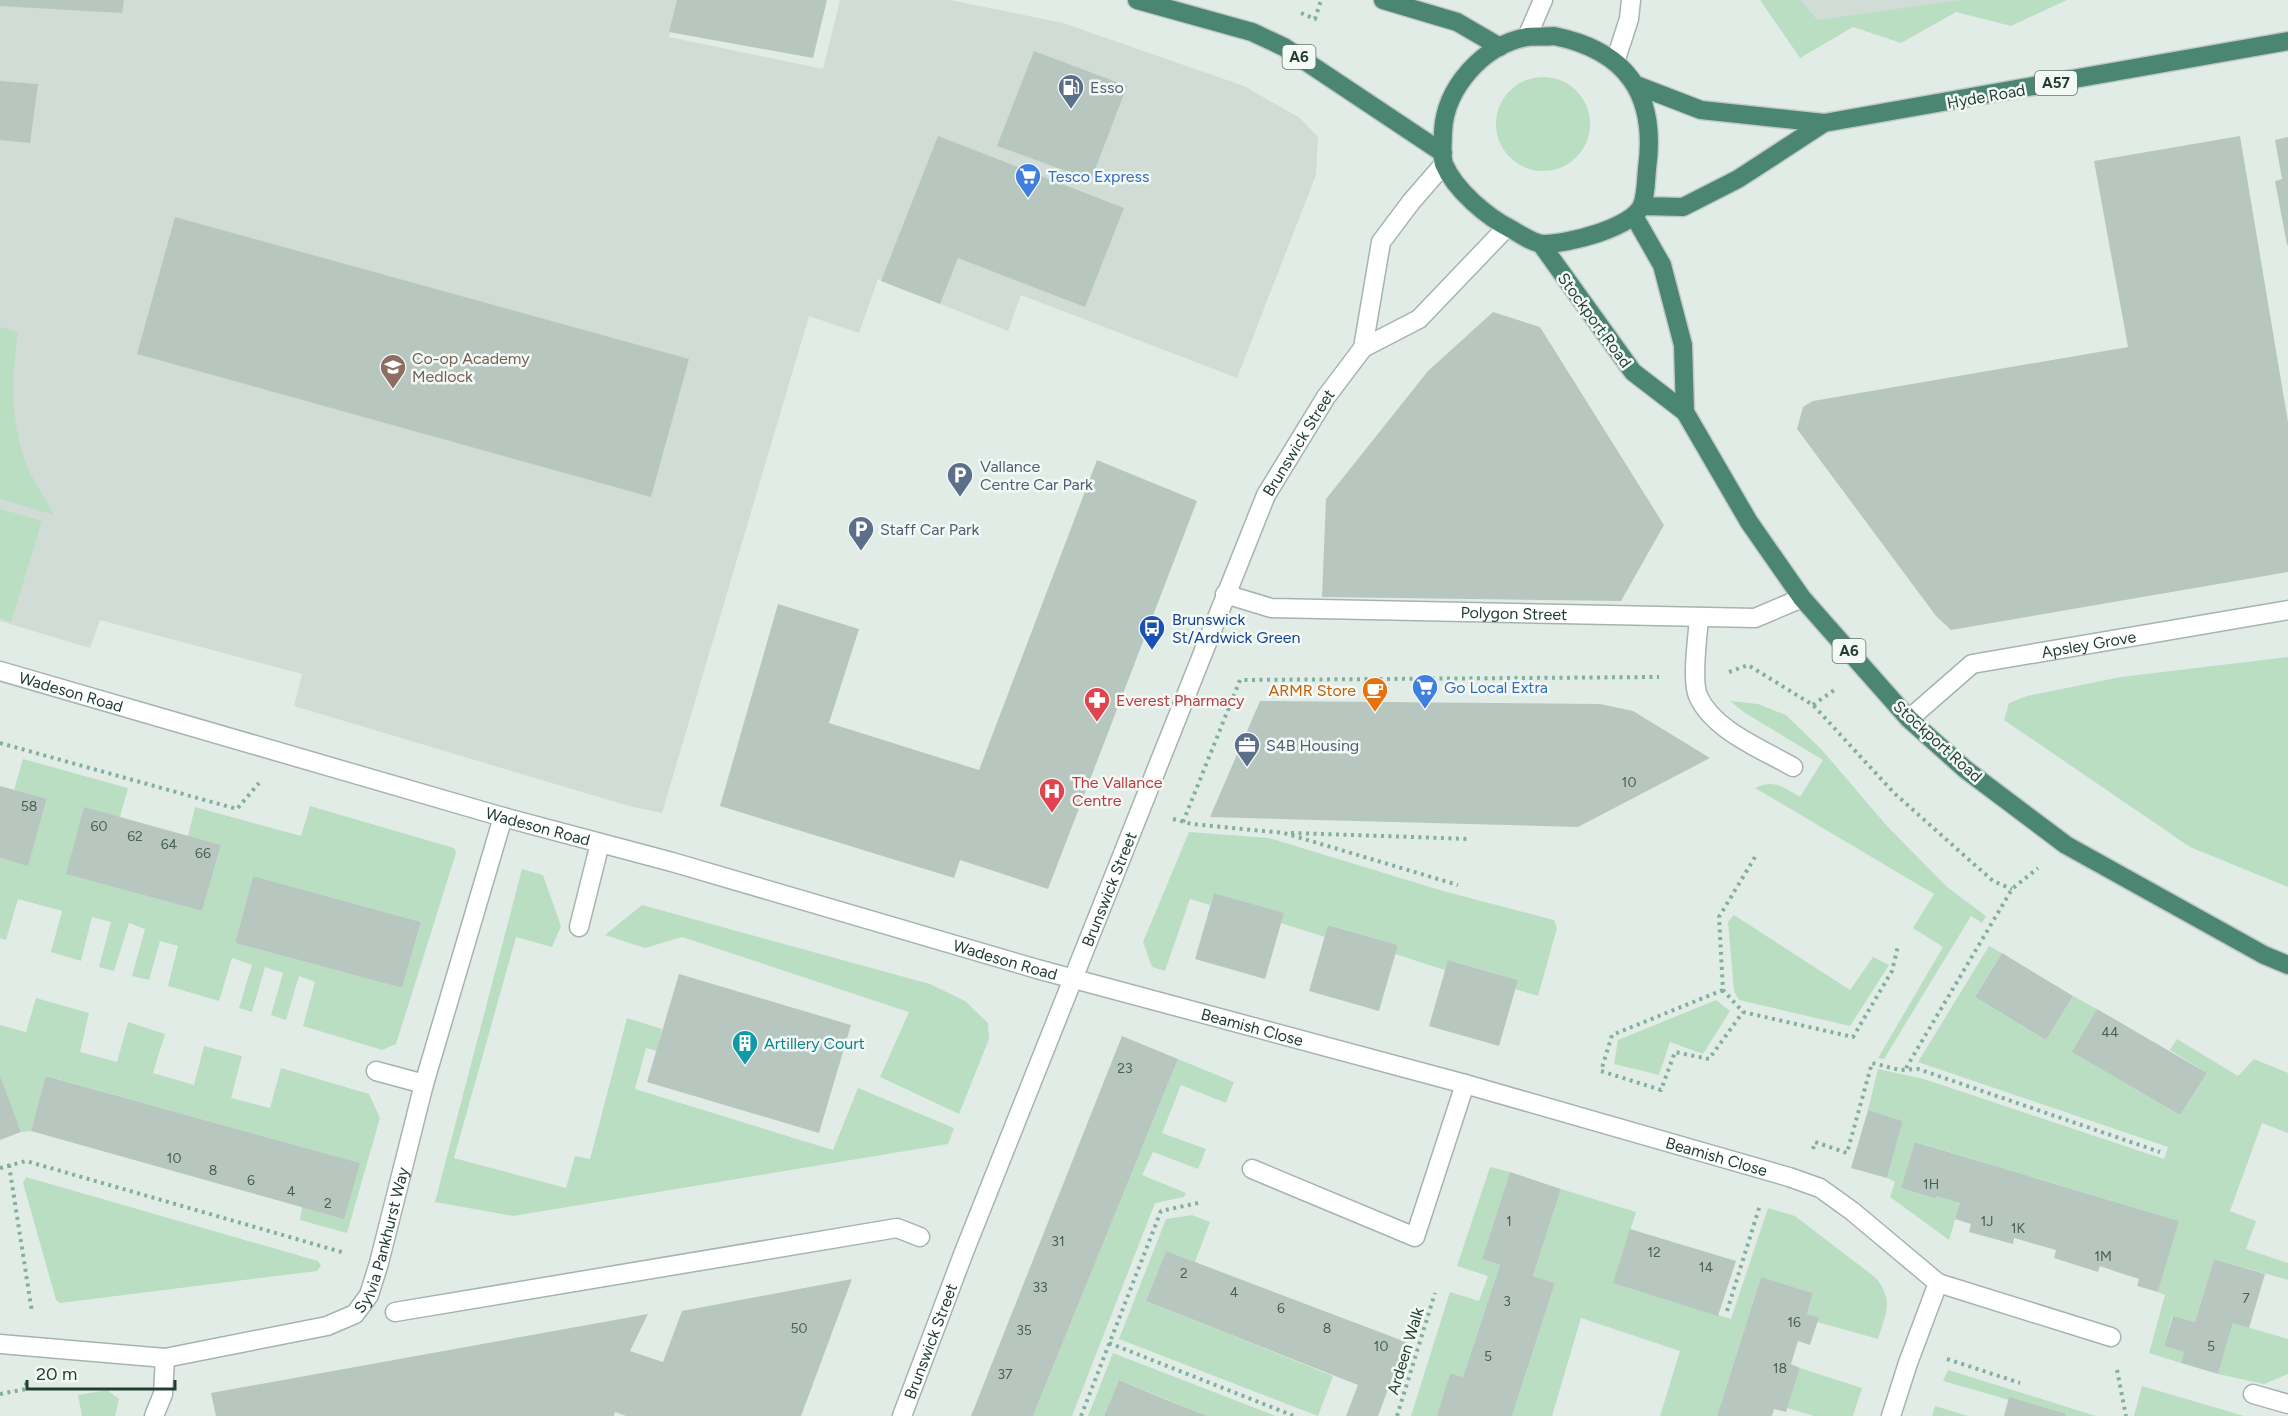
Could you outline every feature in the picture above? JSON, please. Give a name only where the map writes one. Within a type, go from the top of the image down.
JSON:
[{"type":"highway","name":"A6","points":[[1137,0],[1252,32],[1284,47],[1443,158],[1472,203],[1507,227],[1541,244]]},
{"type":"highway","points":[[1383,0],[1457,22],[1500,47]]},
{"type":"highway","points":[[1443,158],[1444,120],[1455,91],[1474,65],[1500,47],[1527,37],[1554,36],[1580,41],[1615,62],[1636,85],[1647,111],[1651,139],[1638,211],[1596,235],[1570,242],[1541,244]]},
{"type":"highway","name":"Hyde Road","points":[[1636,85],[1701,110],[1824,123],[2288,41]]},
{"type":"highway","name":"Hyde Road","points":[[1638,211],[1683,207],[1738,180],[1824,123]]},
{"type":"highway","name":"Stockport Road","points":[[1638,211],[1662,265],[1683,345],[1684,412]]},
{"type":"highway","name":"Stockport Road","points":[[1541,244],[1633,372],[1684,412],[1749,522],[1802,598],[1909,719],[1965,769],[2066,845],[2264,955],[2288,965]]},
{"type":"street","points":[[1527,37],[1543,0]]},
{"type":"street","points":[[1615,62],[1629,19],[1631,0]]},
{"type":"street","name":"Brunswick Street","points":[[1363,348],[1381,242],[1443,158]]},
{"type":"street","name":"Brunswick Street","points":[[902,1416],[964,1252],[1266,495],[1326,397],[1363,348],[1419,319],[1507,227]]},
{"type":"street","name":"Polygon Street","points":[[1225,594],[1271,608],[1755,618],[1802,598]]},
{"type":"street","name":"Apsley Grove","points":[[1909,719],[1972,664],[2288,610]]},
{"type":"street","points":[[1698,617],[1698,695],[1713,716],[1732,733],[1793,767]]},
{"type":"street","name":"Wadeson Road","points":[[0,671],[503,817],[1075,978]]},
{"type":"street","name":"Sylvia Pankhurst Way","points":[[0,1344],[165,1358],[327,1326],[355,1314],[369,1294],[379,1263],[424,1084],[503,817]]},
{"type":"street","points":[[579,927],[600,843]]},
{"type":"street","name":"Beamish Close","points":[[1075,978],[1465,1084],[1820,1188],[1897,1246],[1938,1283],[2111,1337]]},
{"type":"street","points":[[376,1071],[424,1084]]},
{"type":"street","points":[[1252,1169],[1415,1237],[1465,1084]]},
{"type":"street","points":[[395,1312],[897,1228],[920,1236]]},
{"type":"street","points":[[1892,1416],[1938,1283]]},
{"type":"street","points":[[154,1416],[163,1394],[165,1358]]},
{"type":"street","points":[[2253,1394],[2288,1404]]},
{"type":"path","points":[[1294,9],[1315,19],[1321,0]]},
{"type":"path","points":[[1748,665],[1813,705],[1894,793],[1993,881],[2012,889],[1905,1068]]},
{"type":"path","points":[[1470,839],[1284,832],[1183,822],[1240,680],[1667,677]]},
{"type":"path","points":[[0,743],[237,809],[261,780]]},
{"type":"path","points":[[1284,832],[1458,885]]},
{"type":"path","points":[[1755,857],[1719,917],[1724,990],[1743,1012],[1853,1037],[1892,971],[1898,946]]},
{"type":"path","points":[[1724,990],[1612,1035],[1601,1071],[1661,1090],[1675,1052],[1709,1059],[1743,1012]]},
{"type":"path","points":[[1812,1156],[1815,1142],[1847,1153],[1872,1063],[1900,1070],[1918,1069],[2160,1152]]},
{"type":"path","points":[[0,1168],[26,1161],[348,1254]]},
{"type":"path","points":[[9,1165],[33,1302],[32,1315]]},
{"type":"path","points":[[1727,1311],[1763,1196]]},
{"type":"path","points":[[1081,1416],[1161,1211],[1198,1203]]},
{"type":"path","name":"Ardeen Walk","points":[[1397,1416],[1435,1293]]},
{"type":"path","points":[[2111,1337],[2126,1416]]},
{"type":"path","points":[[1109,1343],[1294,1416]]},
{"type":"path","points":[[1940,1357],[2020,1383]]},
{"type":"path","points":[[0,1394],[26,1389],[27,1377]]},
{"type":"shaded area","name":"Co-op Academy Medlock","points":[[0,0],[677,0],[669,37],[823,69],[840,0],[950,0],[1063,23],[1244,86],[1300,118],[1318,137],[1316,175],[1237,378],[1021,295],[1008,331],[878,279],[859,333],[809,316],[662,813],[629,806],[294,706],[302,674],[100,620],[90,648],[0,621]]},
{"type":"shaded area","points":[[1781,0],[2022,0],[1802,33]]},
{"type":"green space","points":[[1760,0],[1801,0],[1817,20],[1961,0],[2067,0],[2011,26],[1956,12],[1901,43],[1853,27],[1800,58]]},
{"type":"green space","points":[[1543,77],[1561,80],[1576,91],[1587,106],[1590,124],[1587,142],[1576,157],[1561,168],[1543,171],[1525,168],[1510,157],[1499,142],[1496,124],[1499,106],[1510,91],[1525,80]]},
{"type":"green space","points":[[0,327],[18,332],[13,383],[17,433],[27,466],[54,515],[0,499]]},
{"type":"green space","points":[[0,509],[42,521],[11,622],[0,618]]},
{"type":"green space","points":[[2288,657],[2288,887],[2190,847],[2004,720],[2009,703],[2027,696],[2121,677]]},
{"type":"green space","points":[[1730,701],[1758,704],[1786,715],[1822,750],[1887,826],[1947,887],[1986,916],[1982,923],[1971,916],[1884,1059],[1878,1058],[1943,947],[1913,928],[1934,894],[1755,788],[1773,784],[1800,797],[1823,760],[1745,713]]},
{"type":"green space","points":[[23,759],[128,788],[120,817],[67,874],[202,911],[221,845],[188,836],[195,807],[301,836],[310,806],[454,848],[456,853],[396,1044],[382,1050],[303,1026],[315,982],[299,976],[286,1020],[271,1015],[283,973],[265,967],[252,1012],[239,1008],[252,965],[232,958],[219,1001],[168,986],[178,946],[160,941],[149,980],[132,976],[145,929],[129,923],[114,971],[99,967],[111,922],[92,917],[81,961],[51,952],[62,911],[18,899],[6,940],[0,938],[0,858],[28,865],[47,800],[14,790]],"holes":[[[253,876],[421,922],[402,988],[235,943]]]},
{"type":"green space","points":[[1189,832],[1269,838],[1443,891],[1554,920],[1557,928],[1538,996],[1515,989],[1518,980],[1449,960],[1445,970],[1395,954],[1398,945],[1329,925],[1325,937],[1281,923],[1283,913],[1214,893],[1210,905],[1190,899],[1165,971],[1152,967],[1143,942]]},
{"type":"green space","points":[[522,869],[543,875],[561,926],[552,947],[516,937],[454,1158],[566,1188],[575,1156],[590,1159],[627,1018],[662,1029],[657,1051],[646,1048],[635,1089],[833,1150],[858,1088],[954,1128],[948,1144],[513,1216],[435,1202]]},
{"type":"green space","points":[[642,905],[930,984],[965,1001],[988,1023],[989,1039],[959,1114],[880,1077],[909,1012],[682,937],[645,948],[605,935]]},
{"type":"green space","points":[[1734,915],[1850,990],[1873,957],[1889,965],[1850,1026],[1739,1000],[1734,991],[1728,922]]},
{"type":"green space","points":[[1989,946],[2002,953],[1975,997],[2046,1040],[2073,996],[2097,1009],[2073,1052],[2180,1115],[2207,1073],[2170,1050],[2177,1039],[2238,1076],[2254,1059],[2288,1073],[2288,1133],[2262,1123],[2230,1211],[2256,1221],[2246,1249],[2288,1263],[2288,1280],[2214,1259],[2195,1322],[2172,1316],[2164,1346],[2184,1352],[2181,1363],[2149,1353],[2165,1295],[2158,1292],[2179,1221],[1916,1142],[1901,1188],[1935,1199],[1936,1196],[1960,1203],[1949,1240],[1890,1197],[1895,1182],[1887,1178],[1903,1121],[1868,1110],[1878,1069],[1924,1079],[2164,1159],[2168,1147],[1918,1062]]},
{"type":"green space","points":[[36,998],[89,1013],[80,1052],[117,1062],[128,1022],[165,1034],[153,1073],[194,1085],[204,1046],[242,1056],[231,1098],[270,1108],[281,1068],[369,1094],[380,1118],[347,1233],[300,1220],[302,1207],[359,1163],[47,1076],[31,1131],[21,1132],[0,1079],[0,1025],[26,1032]]},
{"type":"green space","points":[[1716,1000],[1730,1011],[1703,1054],[1670,1042],[1659,1075],[1614,1064],[1618,1040]]},
{"type":"green space","points":[[1178,1059],[1234,1082],[1226,1103],[1181,1085],[1162,1133],[1206,1149],[1198,1169],[1153,1152],[1142,1175],[1186,1193],[1184,1197],[1155,1203],[1072,1416],[1033,1416]]},
{"type":"green space","points":[[1490,1167],[1510,1172],[1482,1259],[1500,1265],[1463,1377],[1450,1373],[1437,1416],[1411,1416],[1450,1292],[1479,1301],[1488,1276],[1457,1266]]},
{"type":"green space","points":[[26,1177],[318,1261],[321,1266],[317,1271],[60,1303],[56,1300],[23,1183]]},
{"type":"green space","points":[[1561,1189],[1636,1212],[1614,1283],[1731,1319],[1768,1208],[1795,1216],[1876,1278],[1882,1286],[1887,1307],[1878,1339],[1817,1322],[1819,1317],[1807,1314],[1813,1293],[1761,1277],[1717,1416],[1660,1416],[1680,1351],[1581,1318],[1552,1416],[1512,1416],[1555,1283],[1533,1276]]},
{"type":"green space","points":[[1192,1215],[1210,1222],[1195,1262],[1166,1251],[1146,1301],[1333,1376],[1318,1416],[1119,1339],[1166,1219]]},
{"type":"green space","points":[[2233,1323],[2288,1339],[2288,1374],[2264,1384],[2218,1374]]},
{"type":"green space","points":[[1113,1353],[1276,1416],[1208,1416],[1119,1380],[1104,1416],[1088,1416]]},
{"type":"green space","points":[[1800,1368],[1862,1388],[1853,1416],[1814,1416],[1787,1408]]},
{"type":"green space","points":[[1948,1370],[2096,1416],[2065,1416],[1943,1381]]},
{"type":"green space","points":[[2142,1386],[2244,1416],[2134,1416]]},
{"type":"green space","points":[[107,1390],[119,1399],[115,1416],[82,1416],[78,1395]]},
{"type":"green space","points":[[1935,1406],[1968,1416],[1932,1416]]},
{"type":"building","points":[[0,0],[124,0],[122,13],[0,6]]},
{"type":"building","points":[[677,0],[827,0],[813,58],[669,32]]},
{"type":"building","points":[[1034,51],[1127,86],[1091,180],[997,146]]},
{"type":"building","points":[[0,81],[38,84],[30,143],[0,140]]},
{"type":"building","points":[[938,136],[1124,208],[1085,307],[958,258],[940,304],[881,281]]},
{"type":"building","points":[[2240,136],[2288,422],[2288,572],[1951,630],[1936,616],[1797,429],[1803,407],[1813,401],[2128,347],[2094,161]]},
{"type":"building","points":[[2288,137],[2287,245],[2275,181],[2282,179],[2275,140]]},
{"type":"building","points":[[175,217],[689,359],[651,497],[137,354]]},
{"type":"building","points":[[1493,312],[1540,327],[1664,525],[1621,601],[1322,597],[1326,499],[1428,371]]},
{"type":"building","points":[[1097,460],[1197,501],[1048,889],[960,860],[954,878],[720,806],[778,604],[859,629],[829,723],[979,770]]},
{"type":"building","points":[[1260,701],[1600,704],[1633,711],[1710,758],[1578,827],[1210,817]]},
{"type":"building","points":[[0,786],[47,799],[28,866],[0,858]]},
{"type":"building","points":[[84,807],[221,845],[202,911],[66,874]]},
{"type":"building","points":[[253,876],[421,922],[402,988],[235,943]]},
{"type":"building","points":[[1214,893],[1284,913],[1265,979],[1195,959]]},
{"type":"building","points":[[1328,925],[1398,945],[1379,1011],[1309,991]]},
{"type":"building","points":[[2002,953],[2073,996],[2046,1040],[1975,997]]},
{"type":"building","points":[[1448,960],[1518,980],[1499,1046],[1429,1026]]},
{"type":"building","name":"Artillery Court","points":[[679,974],[851,1025],[819,1133],[647,1082]]},
{"type":"building","points":[[2097,1009],[2207,1073],[2180,1115],[2072,1052]]},
{"type":"building","points":[[1122,1036],[1178,1059],[1033,1416],[971,1416]]},
{"type":"building","points":[[0,1076],[21,1132],[0,1140]]},
{"type":"building","points":[[46,1076],[360,1163],[344,1219],[31,1131]]},
{"type":"building","points":[[1868,1110],[1903,1121],[1887,1178],[1851,1168]]},
{"type":"building","points":[[1915,1142],[2179,1221],[2158,1292],[2137,1286],[2139,1279],[2100,1266],[2098,1272],[2054,1258],[2056,1250],[2014,1238],[2013,1244],[1969,1232],[1971,1224],[1955,1219],[1960,1203],[1936,1196],[1936,1199],[1901,1188]]},
{"type":"building","points":[[1510,1172],[1561,1189],[1533,1276],[1555,1283],[1512,1416],[1437,1416],[1450,1373],[1463,1377],[1500,1265],[1482,1259]]},
{"type":"building","points":[[1630,1229],[1736,1261],[1718,1316],[1613,1283]]},
{"type":"building","points":[[1166,1251],[1406,1342],[1378,1416],[1346,1416],[1358,1385],[1146,1301]]},
{"type":"building","points":[[2214,1259],[2265,1274],[2249,1328],[2233,1323],[2218,1374],[2181,1363],[2184,1352],[2164,1346],[2173,1316],[2195,1322]]},
{"type":"building","points":[[1761,1277],[1813,1293],[1807,1314],[1819,1317],[1810,1345],[1798,1341],[1791,1364],[1800,1368],[1786,1412],[1774,1409],[1772,1416],[1717,1416]]},
{"type":"building","points":[[852,1279],[801,1416],[626,1416],[615,1412],[614,1416],[216,1416],[211,1393],[648,1314],[630,1351],[663,1362],[682,1311]]},
{"type":"building","points":[[1119,1380],[1167,1400],[1208,1416],[1104,1416]]},
{"type":"building","points":[[2009,1397],[2066,1414],[2065,1416],[2004,1416]]},
{"type":"place","name":"Esso","points":[[1071,110]]},
{"type":"place","name":"Tesco Express","points":[[1028,199]]},
{"type":"place","name":"Co-op Academy Medlock","points":[[393,390]]},
{"type":"place","name":"Vallance Centre Car Park","points":[[960,498]]},
{"type":"place","name":"Staff Car Park","points":[[861,552]]},
{"type":"place","name":"Brunswick St/Ardwick Green","points":[[1152,651]]},
{"type":"place","name":"Go Local Extra","points":[[1425,710]]},
{"type":"place","name":"ARMR Store","points":[[1375,713]]},
{"type":"place","name":"Everest Pharmacy","points":[[1097,723]]},
{"type":"place","name":"S4B Housing","points":[[1247,768]]},
{"type":"place","name":"The Vallance Centre","points":[[1052,814]]},
{"type":"place","name":"Artillery Court","points":[[745,1066]]}]
